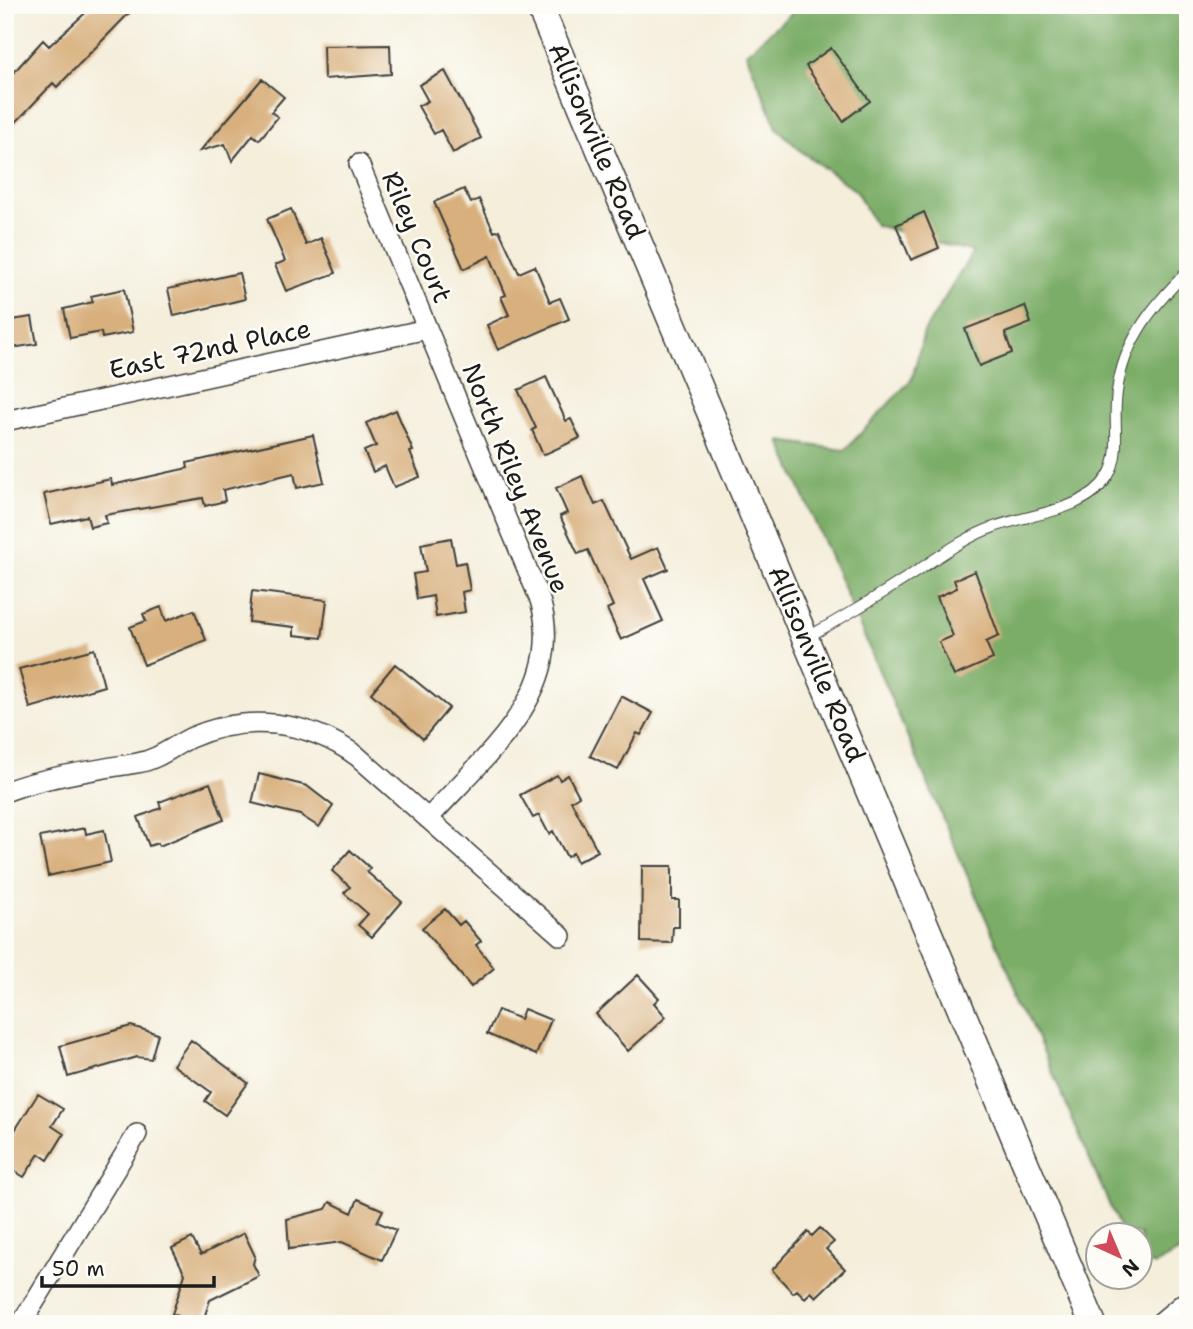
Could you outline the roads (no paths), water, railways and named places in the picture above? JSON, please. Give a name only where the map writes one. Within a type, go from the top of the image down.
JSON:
[{"type":"main road","name":"Allisonville Road","points":[[539,5],[1093,1324]]},
{"type":"main road","points":[[1164,1324],[1188,1304]]},
{"type":"street","name":"Riley Court","points":[[359,164],[427,329]]},
{"type":"street","name":"East 72nd Place","points":[[5,421],[427,329]]},
{"type":"street","name":"North Riley Avenue","points":[[427,329],[540,600],[546,632],[541,674],[528,704],[428,819]]},
{"type":"street","points":[[5,792],[138,763],[166,753],[207,731],[227,725],[279,723],[300,727],[340,744],[561,936]]},
{"type":"street","points":[[21,1324],[137,1135]]},
{"type":"lane","points":[[806,639],[992,527],[1069,504],[1088,497],[1101,487],[1110,473],[1115,456],[1116,401],[1131,342],[1140,323],[1188,271]]}]
